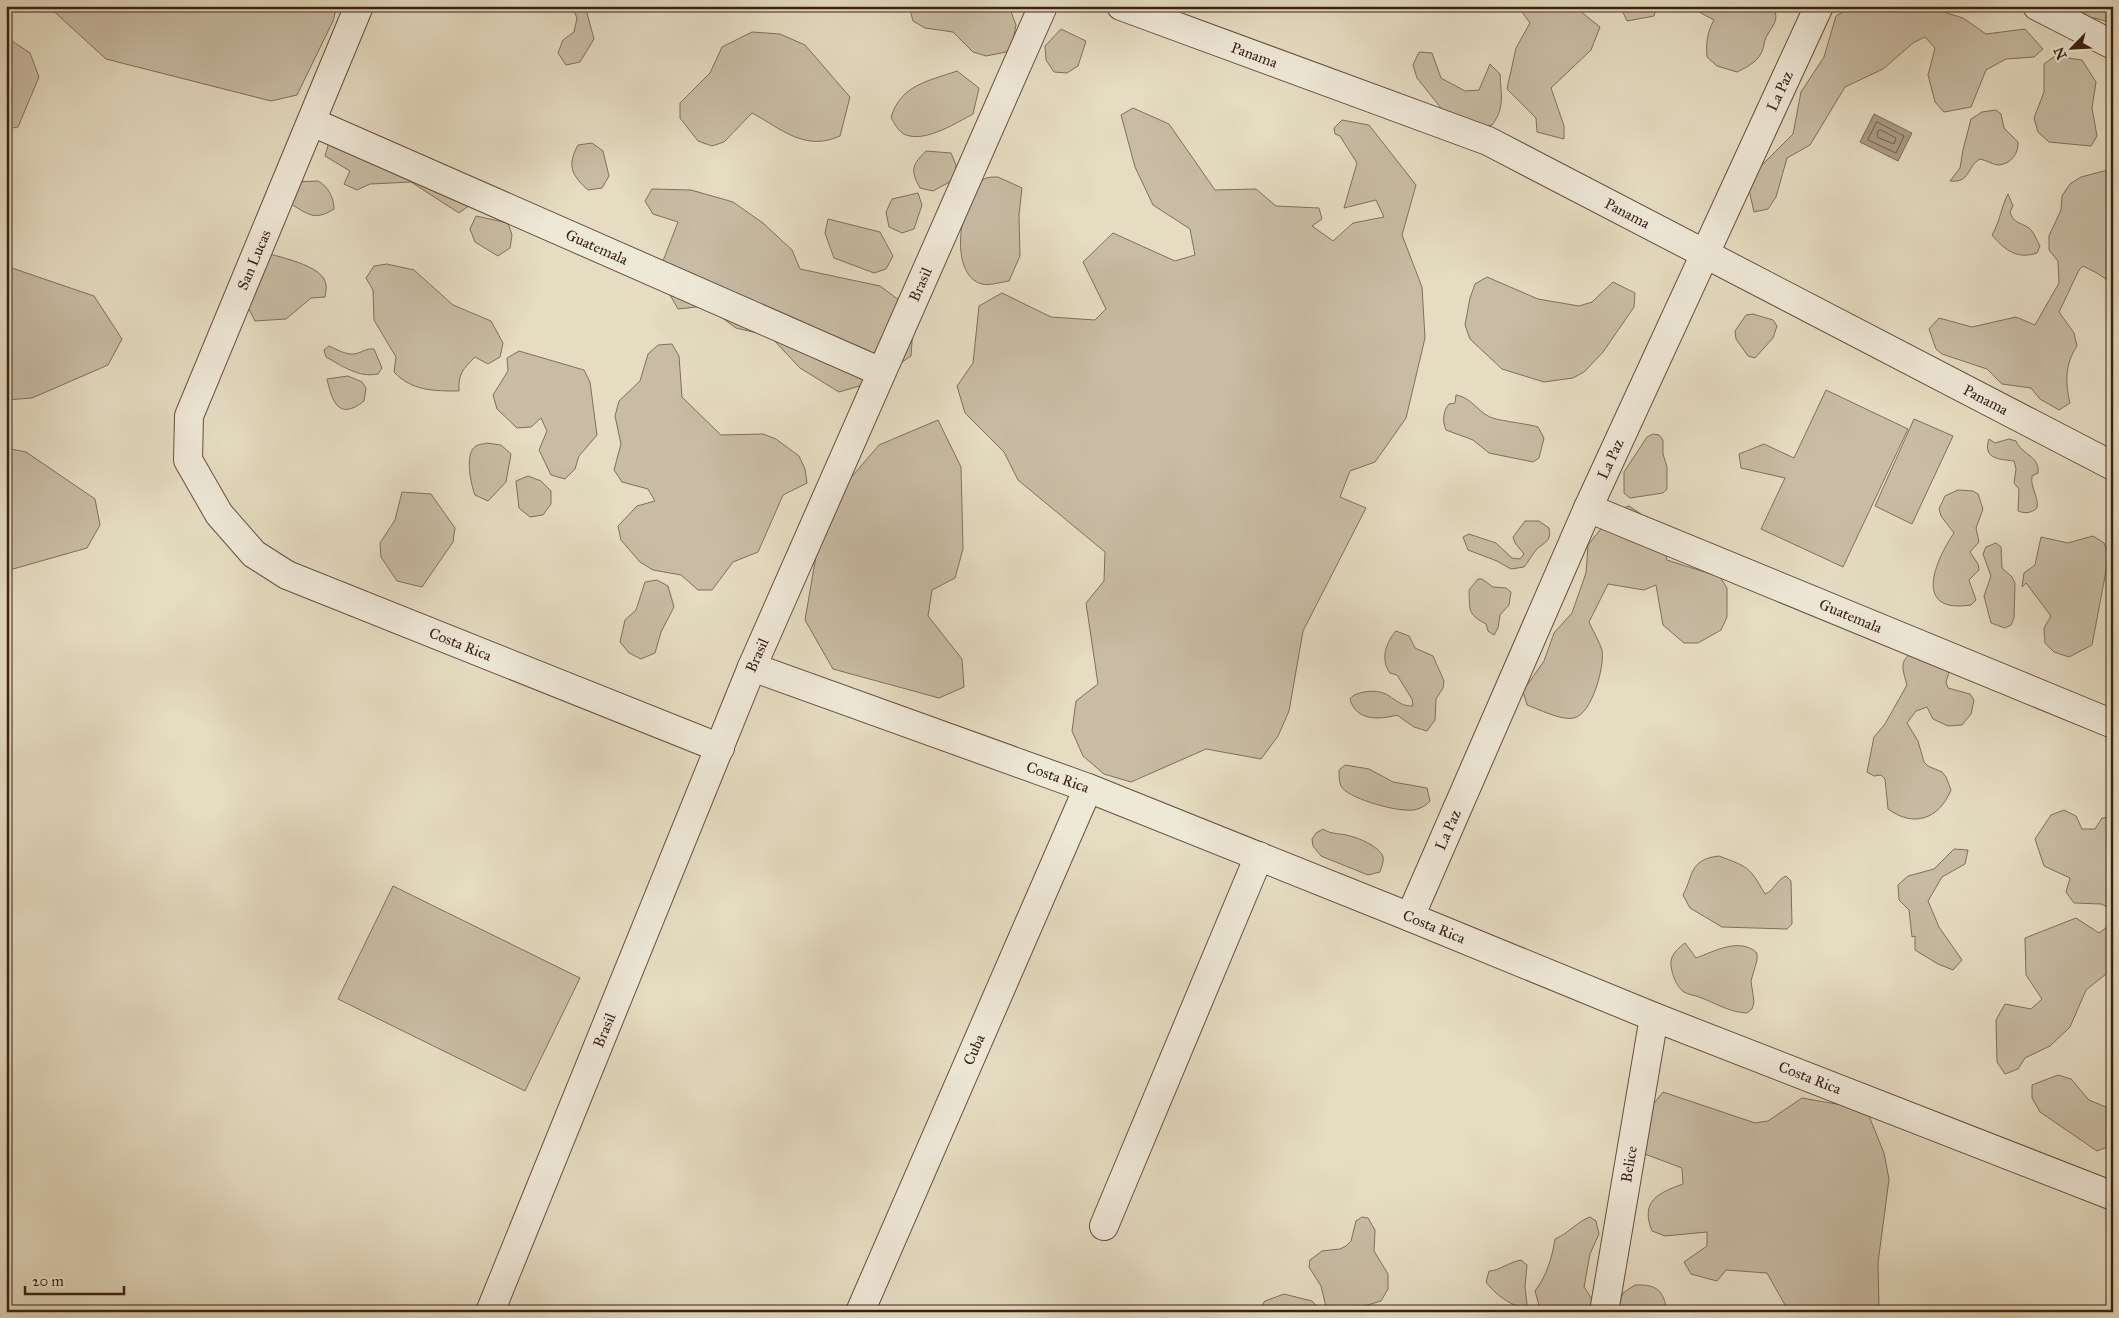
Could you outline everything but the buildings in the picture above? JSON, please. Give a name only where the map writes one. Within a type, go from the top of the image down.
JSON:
[{"type":"street","name":"San Lucas","points":[[219,514],[188,460],[189,416],[359,6]]},
{"type":"street","name":"Brasil","points":[[490,1312],[752,667],[1043,6]]},
{"type":"street","name":"Panama","points":[[1121,6],[1488,141],[2113,466]]},
{"type":"street","name":"La Paz","points":[[1410,916],[1588,508],[1819,6]]},
{"type":"street","points":[[2036,6],[2113,45]]},
{"type":"street","name":"Guatemala","points":[[312,122],[881,372]]},
{"type":"street","name":"Guatemala","points":[[1588,508],[2113,724]]},
{"type":"street","name":"Costa Rica","points":[[219,514],[254,554],[287,575],[720,748]]},
{"type":"street","name":"Costa Rica","points":[[752,667],[1088,788],[1410,916],[1654,1017],[2113,1196]]},
{"type":"street","name":"Cuba","points":[[860,1312],[1088,788]]},
{"type":"street","points":[[1104,1226],[1259,856]]},
{"type":"street","name":"Belice","points":[[1604,1312],[1654,1017]]},
{"type":"shaded area","points":[[48,6],[337,6],[333,21],[297,95],[271,101],[106,59]]},
{"type":"shaded area","points":[[572,6],[585,6],[594,39],[580,62],[566,65],[558,53],[563,40],[574,32],[577,18]]},
{"type":"shaded area","points":[[909,6],[1009,6],[1016,25],[1011,51],[986,56],[973,52],[953,32],[925,28],[913,21]]},
{"type":"shaded area","points":[[1524,6],[1574,6],[1600,27],[1591,50],[1551,88],[1564,126],[1564,139],[1537,132],[1536,118],[1507,89],[1516,48],[1530,23],[1522,12]]},
{"type":"shaded area","points":[[1620,6],[1657,6],[1654,16],[1627,21]]},
{"type":"shaded area","points":[[1688,6],[1772,6],[1776,17],[1759,57],[1737,72],[1717,66],[1707,57],[1708,38],[1714,20]]},
{"type":"shaded area","points":[[1854,6],[1924,6],[1963,18],[1986,34],[2025,29],[2043,49],[2034,57],[2006,59],[1986,70],[1971,107],[1944,112],[1935,102],[1928,75],[1935,48],[1925,37],[1913,43],[1883,69],[1845,87],[1810,145],[1787,158],[1776,197],[1768,209],[1754,212],[1748,185],[1754,173],[1793,134],[1801,92],[1824,57],[1836,16]]},
{"type":"shaded area","points":[[2081,6],[2113,6],[2113,23],[2086,16]]},
{"type":"shaded area","points":[[1061,29],[1086,41],[1078,66],[1067,73],[1054,72],[1046,60],[1045,46]]},
{"type":"shaded area","points":[[752,32],[780,34],[805,45],[850,97],[840,136],[827,140],[805,140],[784,132],[752,113],[724,142],[712,146],[698,141],[680,118],[680,103],[710,73],[722,47]]},
{"type":"shaded area","points":[[6,37],[30,53],[39,77],[18,127],[6,129]]},
{"type":"shaded area","points":[[1419,52],[1432,53],[1441,78],[1465,91],[1479,90],[1490,64],[1500,74],[1501,107],[1492,125],[1465,130],[1453,123],[1417,78],[1413,65]]},
{"type":"shaded area","points":[[2055,56],[2082,60],[2096,82],[2092,108],[2097,136],[2091,146],[2049,142],[2038,132],[2034,118],[2044,92],[2044,64]]},
{"type":"shaded area","points":[[957,71],[979,88],[973,114],[942,130],[925,136],[910,136],[901,132],[891,117],[901,98],[917,86]]},
{"type":"shaded area","points":[[1133,108],[1169,124],[1215,190],[1256,189],[1276,206],[1319,208],[1322,219],[1312,226],[1333,241],[1353,223],[1384,217],[1376,200],[1344,208],[1357,163],[1340,136],[1335,134],[1334,128],[1342,120],[1369,125],[1416,185],[1402,235],[1422,287],[1425,338],[1406,418],[1375,462],[1350,471],[1340,497],[1366,508],[1303,631],[1289,711],[1278,736],[1261,759],[1206,749],[1131,782],[1104,774],[1083,756],[1072,731],[1076,701],[1098,684],[1086,603],[1104,581],[1105,552],[1018,480],[1004,452],[965,413],[957,386],[973,363],[979,306],[1002,293],[1051,317],[1095,320],[1106,309],[1083,262],[1113,233],[1175,261],[1195,255],[1190,229],[1153,205],[1135,167],[1121,115]]},
{"type":"shaded area","points":[[1996,110],[2001,114],[2004,128],[2018,142],[2016,154],[2007,163],[1999,165],[1980,159],[1972,166],[1962,180],[1950,181],[1960,168],[1971,119],[1982,112]]},
{"type":"shaded area","points":[[329,142],[470,205],[459,213],[411,182],[370,184],[357,190],[344,184],[350,171],[325,156]]},
{"type":"shaded area","points":[[592,143],[603,151],[609,176],[602,188],[588,190],[574,174],[572,164],[578,145]]},
{"type":"shaded area","points":[[926,151],[951,153],[956,165],[955,179],[933,191],[920,188],[914,172],[915,164]]},
{"type":"shaded area","points":[[2113,159],[2113,284],[2083,266],[2079,270],[2059,312],[2074,333],[2077,346],[2070,360],[2067,373],[2070,403],[2059,410],[2040,399],[2031,388],[2002,384],[1987,369],[1942,354],[1936,349],[1929,329],[1939,318],[1972,327],[2016,317],[2035,325],[2059,283],[2058,261],[2049,250],[2049,236],[2061,210],[2062,196],[2070,184],[2081,177],[2108,170]]},
{"type":"shaded area","points":[[998,177],[1022,188],[1019,215],[1020,256],[1009,281],[982,284],[971,278],[964,266],[961,251],[961,235],[969,201],[976,188],[985,178]]},
{"type":"shaded area","points":[[318,181],[330,193],[334,209],[317,216],[308,214],[291,204],[291,182]]},
{"type":"shaded area","points":[[652,189],[691,190],[733,202],[763,223],[792,250],[800,269],[880,286],[903,303],[913,327],[911,356],[873,382],[839,392],[800,368],[770,336],[736,328],[706,306],[678,309],[658,274],[678,222],[653,214],[645,201]]},
{"type":"shaded area","points":[[918,193],[922,205],[914,229],[902,233],[889,227],[886,212],[892,199]]},
{"type":"shaded area","points":[[2008,194],[2013,206],[2010,212],[2015,221],[2029,228],[2032,232],[2040,246],[2037,253],[2023,255],[2011,252],[1992,235]]},
{"type":"shaded area","points":[[476,216],[508,223],[512,235],[510,248],[498,256],[475,242],[470,229]]},
{"type":"shaded area","points":[[828,219],[880,232],[893,256],[886,269],[874,273],[834,258],[825,233]]},
{"type":"shaded area","points":[[258,251],[298,262],[317,272],[323,278],[326,285],[325,297],[311,298],[286,319],[255,321],[241,294]]},
{"type":"shaded area","points":[[387,264],[414,270],[453,305],[491,321],[503,343],[500,357],[488,364],[475,357],[462,372],[459,380],[459,391],[423,389],[401,378],[394,372],[396,357],[374,320],[373,290],[366,278],[374,266]]},
{"type":"shaded area","points":[[6,266],[94,296],[122,339],[108,365],[32,398],[6,400]]},
{"type":"shaded area","points":[[1487,277],[1538,299],[1579,306],[1592,302],[1613,282],[1635,293],[1634,307],[1603,352],[1584,372],[1573,378],[1544,382],[1502,369],[1470,339],[1465,325],[1470,298],[1475,284]]},
{"type":"shaded area","points":[[1753,314],[1773,320],[1777,326],[1773,338],[1755,358],[1748,356],[1736,339],[1735,331],[1746,315]]},
{"type":"shaded area","points":[[672,344],[679,356],[682,397],[721,435],[763,434],[776,439],[799,456],[805,469],[807,483],[783,495],[758,552],[733,562],[712,590],[698,590],[681,575],[653,570],[640,562],[621,540],[618,526],[637,506],[655,501],[648,489],[622,482],[614,470],[621,444],[615,416],[619,401],[640,381],[648,354],[658,345]]},
{"type":"shaded area","points":[[329,346],[341,352],[351,354],[374,349],[382,368],[378,374],[357,373],[326,357],[324,350]]},
{"type":"shaded area","points":[[519,351],[584,370],[590,382],[597,435],[579,456],[575,469],[565,479],[551,475],[539,450],[547,431],[541,418],[531,427],[517,428],[497,409],[493,395],[508,371],[507,358]]},
{"type":"shaded area","points":[[348,376],[362,382],[366,388],[364,401],[355,407],[343,409],[334,401],[327,379]]},
{"type":"shaded area","points":[[1826,390],[1908,429],[1843,567],[1761,529],[1785,478],[1741,468],[1739,454],[1764,444],[1794,458]]},
{"type":"shaded area","points":[[1456,395],[1465,398],[1492,418],[1538,427],[1544,438],[1539,458],[1533,462],[1489,453],[1473,440],[1446,430],[1444,413],[1449,404],[1455,403]]},
{"type":"shaded area","points":[[1914,419],[1953,436],[1912,524],[1875,506]]},
{"type":"shaded area","points":[[938,420],[961,467],[963,549],[955,578],[932,590],[928,616],[962,659],[964,687],[939,698],[833,669],[805,620],[824,509],[879,445]]},
{"type":"shaded area","points":[[1653,434],[1659,435],[1663,440],[1663,454],[1667,467],[1667,489],[1663,493],[1630,498],[1624,493],[1624,472],[1647,437]]},
{"type":"shaded area","points":[[1989,439],[1995,443],[2009,439],[2016,441],[2022,450],[2034,459],[2038,467],[2038,473],[2032,476],[2037,500],[2037,508],[2035,510],[2026,513],[2018,511],[2019,489],[2014,483],[2016,469],[2014,461],[1999,459],[1990,455],[1988,451]]},
{"type":"shaded area","points":[[487,443],[501,445],[511,454],[506,482],[488,501],[475,495],[470,477],[469,462],[472,450],[477,445]]},
{"type":"shaded area","points":[[6,448],[26,452],[95,499],[100,525],[87,548],[6,571]]},
{"type":"shaded area","points":[[528,476],[541,481],[551,491],[551,504],[543,515],[530,517],[519,508],[516,481]]},
{"type":"shaded area","points":[[1958,490],[1973,491],[1978,494],[1983,509],[1976,528],[1979,542],[1970,552],[1978,564],[1979,570],[1969,580],[1976,600],[1971,605],[1953,606],[1941,601],[1935,594],[1933,583],[1940,557],[1954,533],[1941,516],[1939,509],[1945,496]]},
{"type":"shaded area","points":[[402,492],[431,494],[455,528],[453,542],[422,587],[397,581],[381,557],[380,543],[395,520]]},
{"type":"shaded area","points":[[1629,506],[1641,514],[1660,534],[1667,560],[1720,577],[1727,588],[1727,617],[1721,630],[1698,643],[1684,643],[1663,625],[1656,585],[1644,590],[1608,584],[1589,622],[1601,647],[1602,657],[1596,688],[1586,708],[1580,715],[1574,718],[1563,718],[1527,705],[1523,691],[1544,661],[1554,633],[1572,613],[1586,573],[1588,545],[1615,511]]},
{"type":"shaded area","points":[[1525,521],[1539,521],[1549,528],[1550,533],[1547,541],[1536,550],[1524,567],[1511,569],[1497,561],[1468,550],[1463,537],[1469,534],[1496,543],[1512,558],[1520,559],[1524,554],[1515,543],[1513,537]]},
{"type":"shaded area","points":[[2093,536],[2104,543],[2109,555],[2092,645],[2069,657],[2054,652],[2045,643],[2044,628],[2051,616],[2026,583],[2022,587],[2024,573],[2035,565],[2041,537],[2068,543]]},
{"type":"shaded area","points":[[1996,543],[2001,547],[2002,568],[2012,577],[2015,583],[2014,618],[2011,625],[2005,628],[1991,623],[1984,596],[1991,576],[1983,554],[1986,547]]},
{"type":"shaded area","points":[[1478,579],[1482,579],[1493,587],[1506,588],[1511,592],[1509,605],[1500,615],[1498,628],[1494,635],[1488,631],[1486,624],[1475,617],[1471,611],[1469,590]]},
{"type":"shaded area","points":[[657,580],[668,586],[674,607],[661,632],[655,653],[641,659],[629,653],[620,642],[625,620],[636,610],[645,582]]},
{"type":"shaded area","points":[[1396,631],[1409,636],[1415,648],[1433,656],[1444,681],[1443,688],[1436,699],[1435,720],[1427,731],[1414,727],[1397,715],[1376,718],[1363,715],[1357,711],[1350,699],[1358,694],[1373,691],[1387,694],[1401,704],[1413,706],[1412,699],[1397,675],[1390,673],[1385,662],[1385,651],[1389,640]]},
{"type":"shaded area","points":[[1925,647],[1950,669],[1946,682],[1948,688],[1970,694],[1974,700],[1971,714],[1962,725],[1948,726],[1933,719],[1927,707],[1916,711],[1907,723],[1918,741],[1924,762],[1928,766],[1942,772],[1951,790],[1940,808],[1933,814],[1925,818],[1916,819],[1898,815],[1888,809],[1885,779],[1881,775],[1874,776],[1867,772],[1874,737],[1885,724],[1907,685],[1903,670],[1904,660]]},
{"type":"shaded area","points":[[1345,765],[1369,769],[1393,782],[1427,788],[1430,801],[1422,807],[1409,810],[1391,808],[1361,799],[1352,795],[1341,786],[1339,770]]},
{"type":"shaded area","points":[[2064,810],[2076,816],[2082,829],[2095,829],[2102,818],[2113,817],[2113,910],[2101,904],[2074,903],[2066,892],[2070,878],[2044,866],[2035,839],[2051,815]]},
{"type":"shaded area","points":[[1323,829],[1354,837],[1374,846],[1383,857],[1380,872],[1368,875],[1321,856],[1313,846],[1312,839],[1316,833]]},
{"type":"shaded area","points":[[1954,849],[1968,850],[1965,864],[1942,877],[1928,901],[1939,927],[1962,960],[1953,970],[1938,964],[1915,950],[1915,936],[1912,937],[1909,910],[1899,900],[1898,885],[1908,876],[1934,869]]},
{"type":"shaded area","points":[[1719,856],[1742,865],[1747,869],[1765,894],[1786,876],[1791,881],[1792,924],[1787,929],[1722,927],[1690,908],[1683,895],[1694,870],[1702,861]]},
{"type":"shaded area","points":[[393,886],[580,978],[525,1091],[338,999]]},
{"type":"shaded area","points":[[2113,912],[2113,972],[2106,974],[2086,990],[2070,1027],[2050,1046],[2025,1058],[2018,1069],[2005,1074],[1997,1062],[1996,1020],[2005,1004],[2031,1009],[2042,999],[2026,975],[2025,938],[2076,918],[2099,933],[2110,925]]},
{"type":"shaded area","points":[[1685,943],[1696,958],[1719,949],[1735,946],[1750,948],[1757,953],[1751,981],[1754,1002],[1752,1009],[1747,1013],[1734,1011],[1681,990],[1674,978],[1671,961],[1675,953]]},
{"type":"shaded area","points":[[2058,1075],[2071,1079],[2089,1100],[2113,1110],[2113,1145],[2097,1151],[2040,1112],[2032,1098],[2032,1085]]},
{"type":"shaded area","points":[[1663,1092],[1755,1123],[1768,1121],[1802,1098],[1842,1105],[1869,1116],[1884,1153],[1889,1179],[1878,1263],[1880,1312],[1789,1312],[1767,1273],[1726,1270],[1717,1281],[1691,1274],[1684,1262],[1707,1246],[1707,1232],[1665,1236],[1652,1231],[1649,1221],[1648,1212],[1654,1200],[1666,1191],[1683,1184],[1682,1168],[1642,1153],[1637,1125]]},
{"type":"shaded area","points":[[1362,1217],[1368,1218],[1375,1230],[1374,1251],[1388,1274],[1388,1289],[1381,1301],[1348,1311],[1326,1307],[1321,1286],[1309,1267],[1310,1260],[1322,1251],[1340,1249],[1346,1246],[1351,1241],[1356,1221]]},
{"type":"shaded area","points":[[1590,1217],[1596,1221],[1599,1234],[1590,1254],[1584,1287],[1595,1304],[1592,1312],[1541,1312],[1535,1291],[1543,1279],[1548,1266],[1555,1239]]},
{"type":"shaded area","points":[[1521,1260],[1527,1265],[1526,1307],[1515,1305],[1504,1299],[1486,1282],[1489,1271],[1497,1270]]},
{"type":"shaded area","points":[[1635,1285],[1654,1287],[1658,1290],[1664,1298],[1667,1312],[1620,1312],[1618,1307],[1623,1293]]},
{"type":"shaded area","points":[[1284,1294],[1312,1301],[1322,1312],[1257,1312],[1265,1301]]},
{"type":"water","points":[[1874,114],[1912,133],[1898,161],[1860,142]]}]
